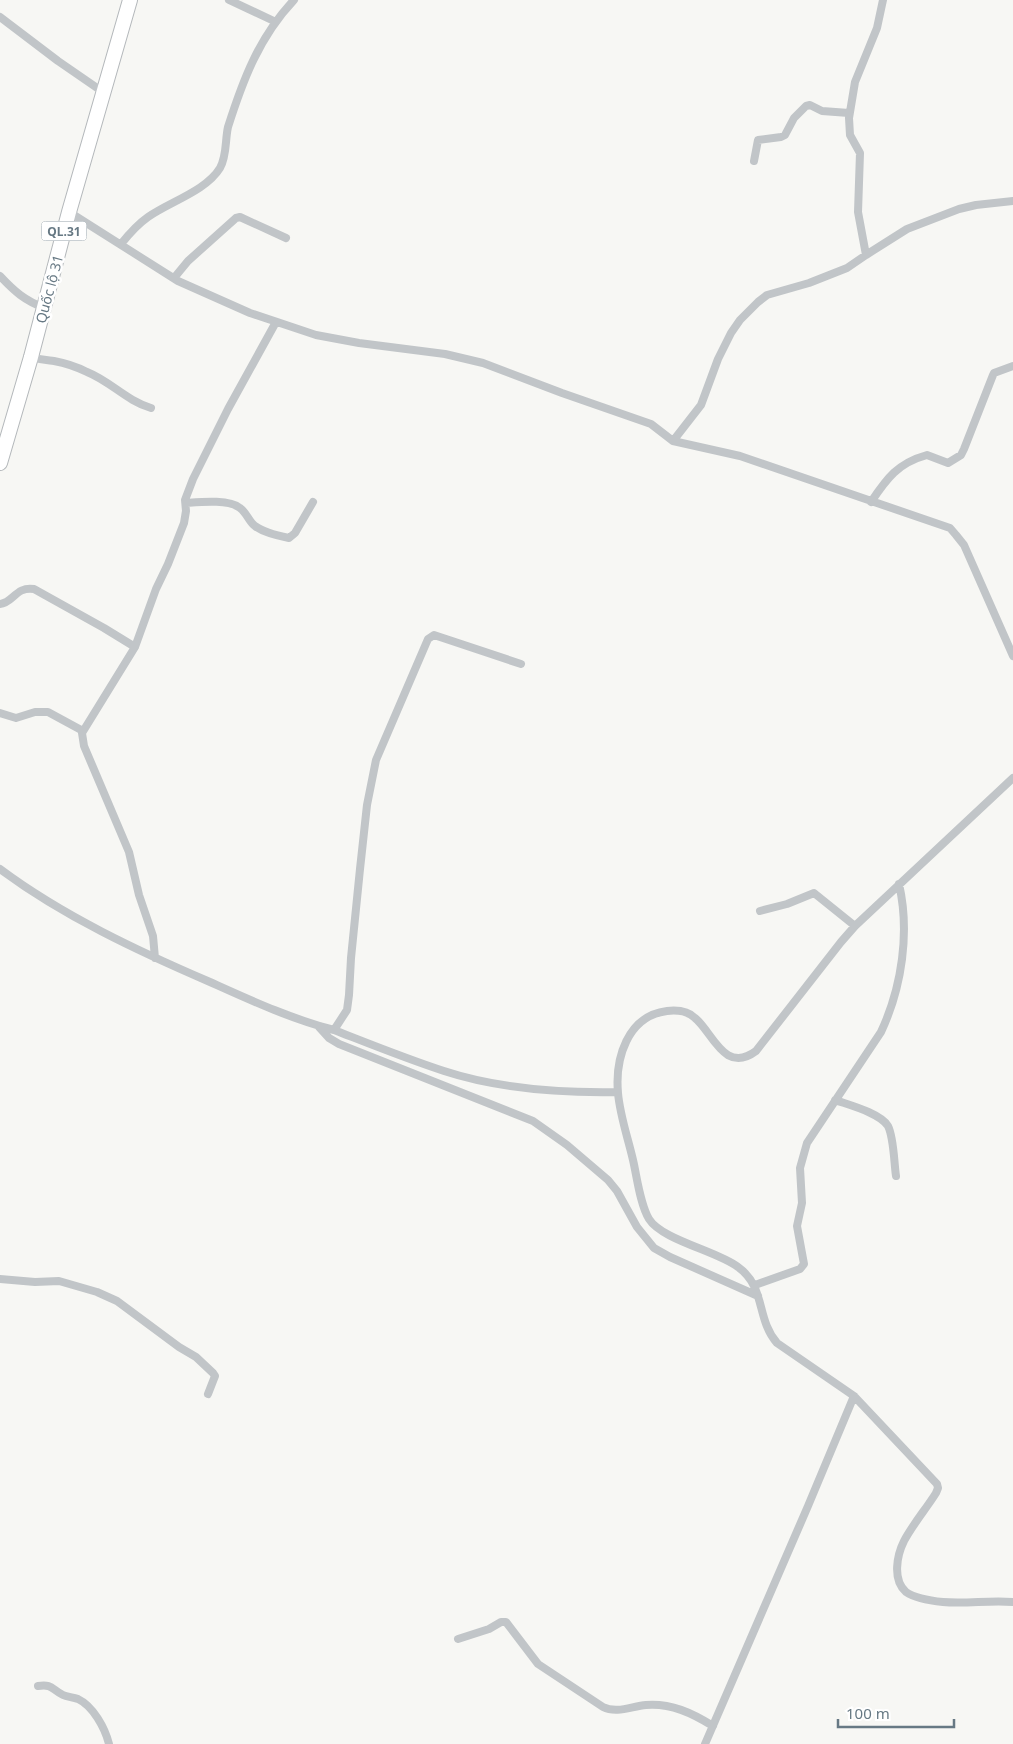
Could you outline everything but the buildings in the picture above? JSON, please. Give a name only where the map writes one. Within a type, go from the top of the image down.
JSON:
[{"type":"highway","name":"Quốc lộ 31","points":[[0,463],[130,0]]},
{"type":"street","points":[[229,0],[276,22]]},
{"type":"street","points":[[121,244],[147,218],[202,185],[220,168],[228,130],[254,57],[276,22],[294,0]]},
{"type":"street","points":[[866,255],[858,212],[860,153],[849,133],[849,113],[855,82],[874,35],[883,0]]},
{"type":"street","points":[[1,19],[103,92]]},
{"type":"street","points":[[754,161],[758,140],[781,137],[785,134],[799,111],[806,106],[810,105],[822,111],[849,113]]},
{"type":"street","points":[[673,441],[697,411],[731,333],[750,309],[767,295],[840,272],[907,229],[959,209],[1013,201]]},
{"type":"street","points":[[69,212],[174,278],[218,300],[276,322],[325,336],[359,343],[445,354],[483,363],[651,424],[673,441],[740,456],[950,528],[964,545],[1013,656]]},
{"type":"street","points":[[174,278],[201,248],[236,218],[240,217],[286,238]]},
{"type":"street","points":[[0,276],[24,299],[44,308]]},
{"type":"street","points":[[155,958],[153,936],[139,895],[129,852],[84,746],[82,731],[135,647],[156,589],[184,523],[186,503],[193,479],[205,453],[276,322]]},
{"type":"street","points":[[31,358],[47,362],[54,361],[86,371],[111,384],[129,398],[151,408]]},
{"type":"street","points":[[870,502],[890,474],[901,466],[927,455],[948,463],[961,455],[994,372],[1013,366]]},
{"type":"street","points":[[186,503],[223,502],[234,504],[245,512],[254,526],[289,538],[295,533],[313,502]]},
{"type":"street","points":[[0,604],[5,603],[23,589],[34,589],[135,647]]},
{"type":"street","points":[[334,1030],[347,1010],[350,958],[360,869],[376,760],[428,639],[434,635],[521,664]]},
{"type":"street","points":[[0,713],[16,718],[36,712],[48,712],[82,731]]},
{"type":"street","points":[[1013,778],[855,926],[760,1048],[753,1054],[739,1058],[727,1054],[715,1044],[694,1016],[683,1012],[665,1011],[640,1022],[627,1037],[620,1058],[618,1092],[639,1186],[649,1220],[665,1232],[738,1266],[755,1284],[769,1332],[777,1343],[854,1396],[938,1486],[936,1493],[900,1550],[898,1577],[903,1588],[912,1595],[943,1602],[1013,1602]]},
{"type":"street","points":[[0,869],[63,909],[155,958],[244,998],[318,1026],[465,1077],[529,1088],[618,1092]]},
{"type":"street","points":[[755,1284],[800,1269],[803,1266],[804,1260],[797,1226],[802,1203],[800,1164],[807,1144],[881,1032],[893,998],[905,937],[903,904],[899,884]]},
{"type":"street","points":[[760,911],[787,904],[814,893],[855,926]]},
{"type":"street","points":[[318,1026],[329,1038],[339,1044],[533,1121],[574,1151],[608,1180],[637,1227],[654,1248],[758,1296]]},
{"type":"street","points":[[835,1100],[872,1114],[886,1124],[891,1139],[896,1176]]},
{"type":"street","points":[[0,1279],[6,1278],[35,1282],[59,1281],[97,1292],[117,1301],[179,1347],[196,1357],[214,1373],[208,1394]]},
{"type":"street","points":[[705,1744],[726,1699],[854,1396]]},
{"type":"street","points":[[458,1639],[489,1629],[501,1622],[506,1622],[538,1664],[603,1708],[611,1711],[645,1705],[664,1705],[693,1714],[713,1726]]},
{"type":"street","points":[[38,1686],[52,1686],[61,1694],[77,1698],[84,1703],[99,1722],[109,1744]]}]
